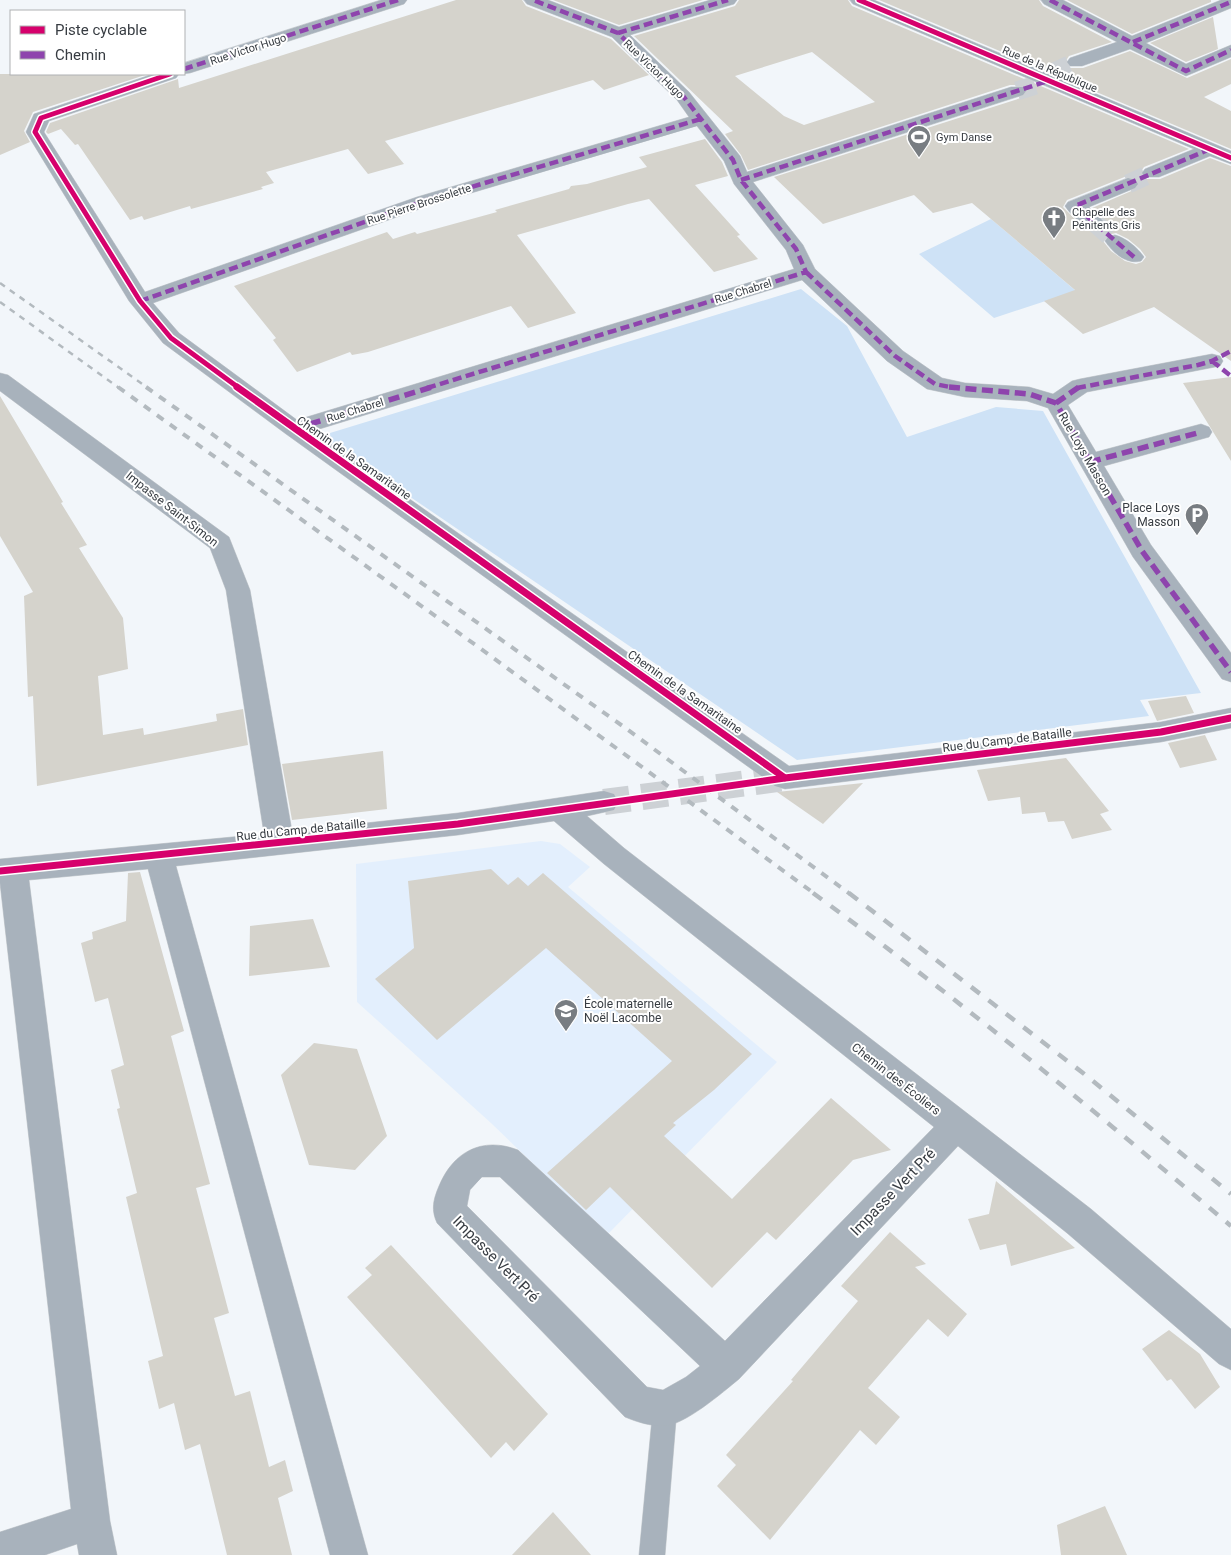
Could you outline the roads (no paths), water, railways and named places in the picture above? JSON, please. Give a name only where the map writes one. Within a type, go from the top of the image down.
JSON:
[{"type":"street","name":"Rue Victor Hugo","points":[[185,69],[398,0]]},
{"type":"street","name":"Rue Victor Hugo","points":[[533,0],[618,33],[683,96],[733,160],[741,180]]},
{"type":"street","points":[[618,33],[728,0]]},
{"type":"street","name":"Rue de la République","points":[[859,0],[1231,158]]},
{"type":"street","points":[[1050,0],[1186,70],[1231,50]]},
{"type":"street","points":[[1076,62],[1134,42],[1231,2]]},
{"type":"street","name":"Chemin de la Samaritaine","points":[[167,75],[93,98],[42,118],[35,132],[140,301],[171,338],[294,429],[785,778]]},
{"type":"street","points":[[806,272],[796,248],[741,180],[1017,91]]},
{"type":"street","name":"Rue Pierre Brossolette","points":[[140,301],[424,200],[701,119]]},
{"type":"street","points":[[1152,174],[1210,149]]},
{"type":"street","points":[[1095,223],[1075,206],[1128,184]]},
{"type":"street","points":[[1115,241],[1134,257]]},
{"type":"street","name":"Rue Loys Masson","points":[[806,272],[896,356],[935,384],[965,390],[1030,394],[1056,404],[1142,551],[1231,672]]},
{"type":"street","name":"Rue Chabrel","points":[[294,429],[806,272]]},
{"type":"street","points":[[1056,404],[1080,386],[1212,361]]},
{"type":"street","name":"Impasse Saint-Simon","points":[[0,380],[220,543],[238,590],[280,844]]},
{"type":"street","points":[[1090,462],[1201,432]]},
{"type":"street","name":"Rue du Camp de Bataille","points":[[785,778],[1161,732],[1231,718]]},
{"type":"street","name":"Rue du Camp de Bataille","points":[[6,870],[280,844],[458,824],[604,802]]},
{"type":"street","name":"Chemin des Écoliers","points":[[560,809],[614,856],[1079,1221],[1231,1352]]},
{"type":"street","points":[[159,856],[349,1555]]},
{"type":"street","points":[[0,1551],[94,1538],[6,870]]},
{"type":"street","name":"Impasse Vert Pré","points":[[726,1366],[506,1161],[478,1163],[460,1176],[452,1194],[449,1212],[638,1404],[665,1408],[699,1390],[726,1366],[956,1126]]},
{"type":"lane","points":[[652,1555],[665,1408]]},
{"type":"tunnel","points":[[1052,73],[1076,62]]},
{"type":"tunnel","points":[[1017,91],[1036,85]]},
{"type":"tunnel","points":[[1128,184],[1152,173]]},
{"type":"tunnel","points":[[1095,223],[1115,241]]},
{"type":"tunnel","points":[[604,802],[785,778]]},
{"type":"railway","points":[[0,283],[148,388]]},
{"type":"railway","points":[[0,302],[119,388]]},
{"type":"railway","points":[[118,387],[488,654],[815,894]]},
{"type":"railway","points":[[146,387],[624,727],[850,894]]},
{"type":"railway","points":[[813,893],[920,973],[1025,1056],[1231,1226]]},
{"type":"railway","points":[[849,893],[1083,1073],[1231,1194]]},
{"type":"place","name":"Gym Danse","points":[[919,158]]},
{"type":"place","name":"Chapelle des Pénitents Gris","points":[[1054,239]]},
{"type":"place","name":"Place Loys Masson","points":[[1197,536]]},
{"type":"place","name":"École maternelle Noël Lacombe","points":[[566,1032]]}]
